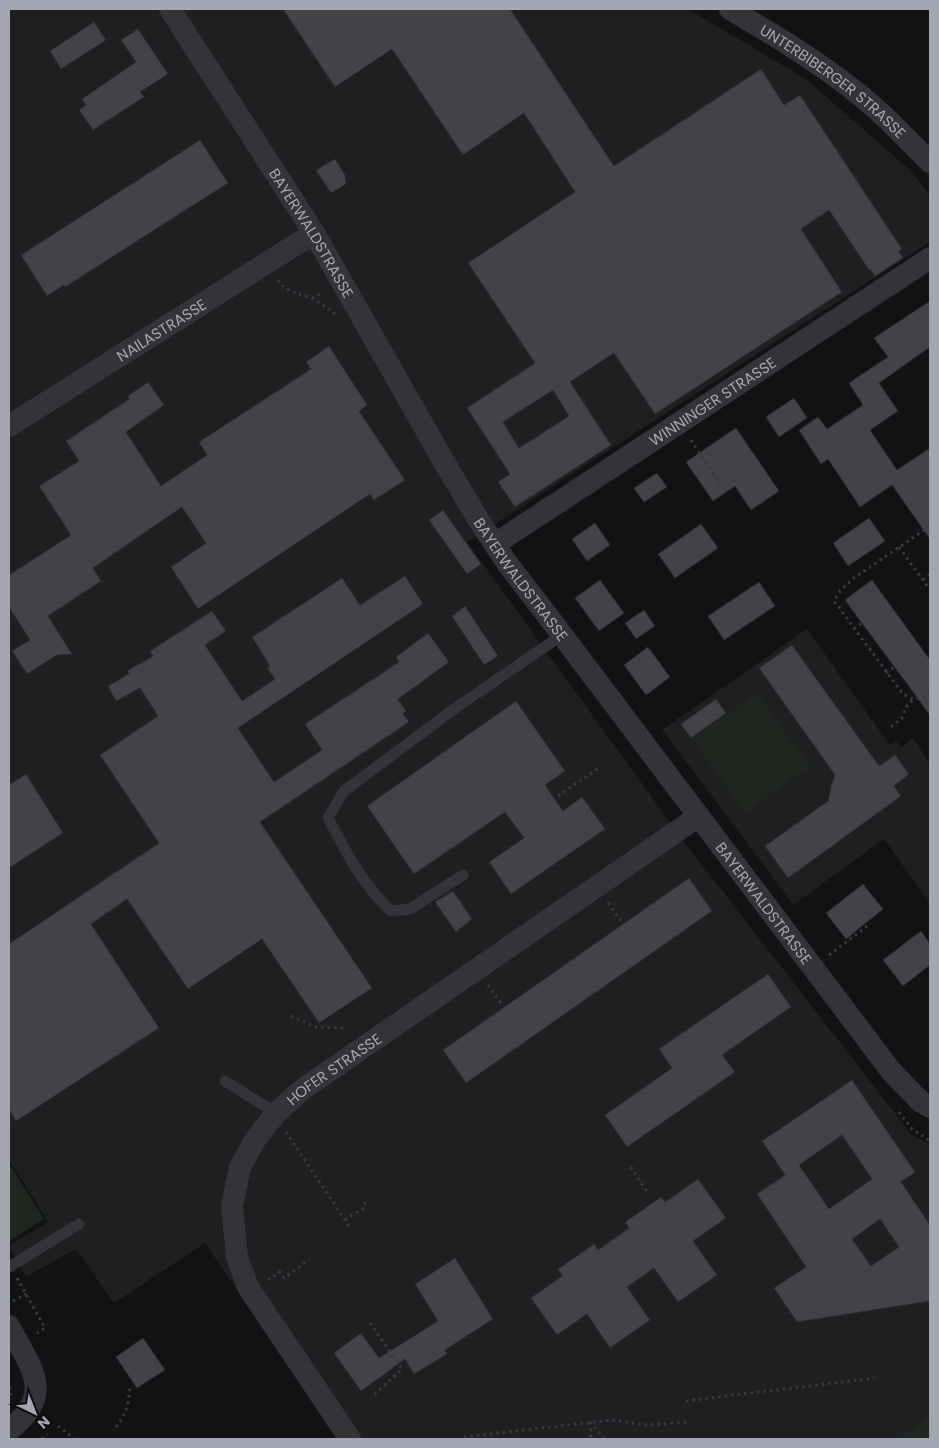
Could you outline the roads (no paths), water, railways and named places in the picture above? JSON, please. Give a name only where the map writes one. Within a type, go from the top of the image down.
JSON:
[{"type":"street","name":"BAYERWALDSTRASSE","points":[[170,9],[314,233],[447,467],[507,563],[892,1071],[921,1102],[930,1107]]},
{"type":"street","name":"UNTERBIBERGER STRASSE","points":[[730,9],[817,62],[853,89],[886,117],[930,162]]},
{"type":"street","name":"NAILASTRASSE","points":[[9,426],[314,233]]},
{"type":"street","name":"WINNINGER STRASSE","points":[[495,544],[930,258]]},
{"type":"street","name":"HOFER STRASSE","points":[[350,1439],[248,1288],[237,1257],[232,1206],[240,1167],[255,1140],[276,1114],[303,1089],[699,816]]},
{"type":"street","points":[[9,1430],[28,1414],[35,1400],[35,1382],[30,1367],[14,1335]]},
{"type":"lane","points":[[463,875],[410,909],[391,911],[374,895],[355,868],[328,818],[344,791],[454,709],[562,635]]},
{"type":"lane","points":[[225,1081],[276,1114]]},
{"type":"lane","points":[[10,1266],[79,1224]]}]
